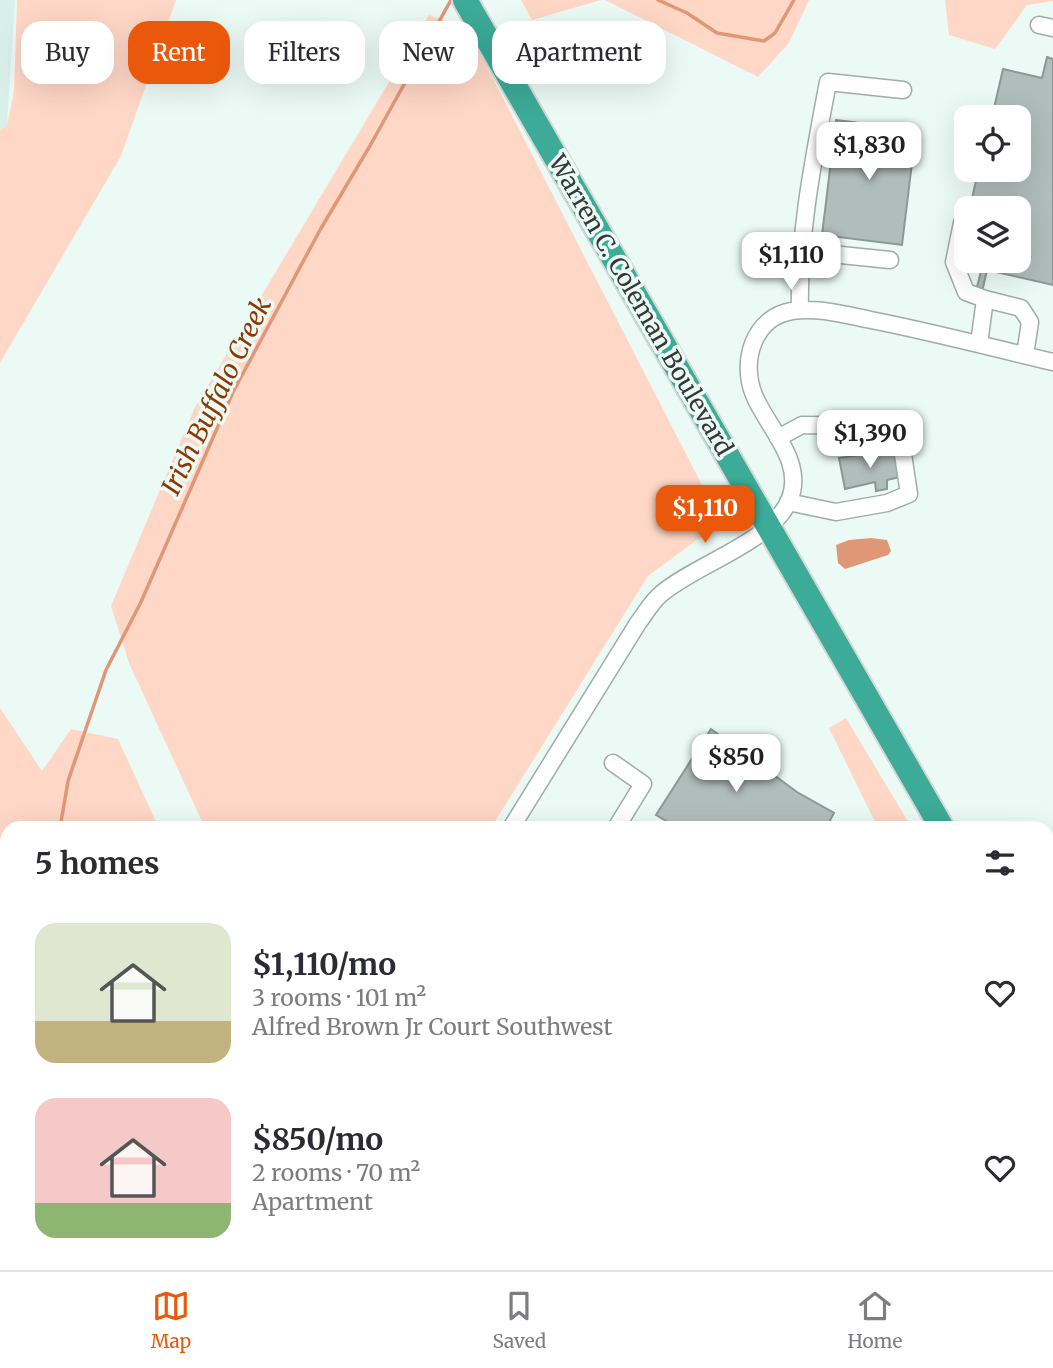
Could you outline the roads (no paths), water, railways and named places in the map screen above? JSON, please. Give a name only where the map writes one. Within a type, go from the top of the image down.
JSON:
[{"type":"highway","name":"Warren C. Coleman Boulevard","points":[[465,0],[938,821]]},
{"type":"street","points":[[800,310],[799,283],[810,182],[828,82],[903,90]]},
{"type":"street","points":[[802,251],[890,260]]},
{"type":"street","points":[[958,273],[966,292],[1021,308],[1030,322],[1024,355]]},
{"type":"street","points":[[979,344],[985,299]]},
{"type":"street","points":[[515,821],[638,623],[660,594],[769,527],[788,502],[795,484],[795,475],[754,395],[749,371],[751,348],[755,337],[766,323],[783,313],[800,310],[828,312],[1053,362]]},
{"type":"street","points":[[778,438],[802,425],[892,426],[901,441],[909,494],[887,503],[836,512],[788,502]]},
{"type":"street","points":[[612,764],[643,784],[621,821]]},
{"type":"waterway","name":"Irish Buffalo Creek","points":[[61,821],[68,781],[106,670],[141,602],[233,392],[320,230],[451,0]]},
{"type":"waterway","points":[[658,0],[687,13],[717,33],[764,41],[775,33],[794,0]]}]
